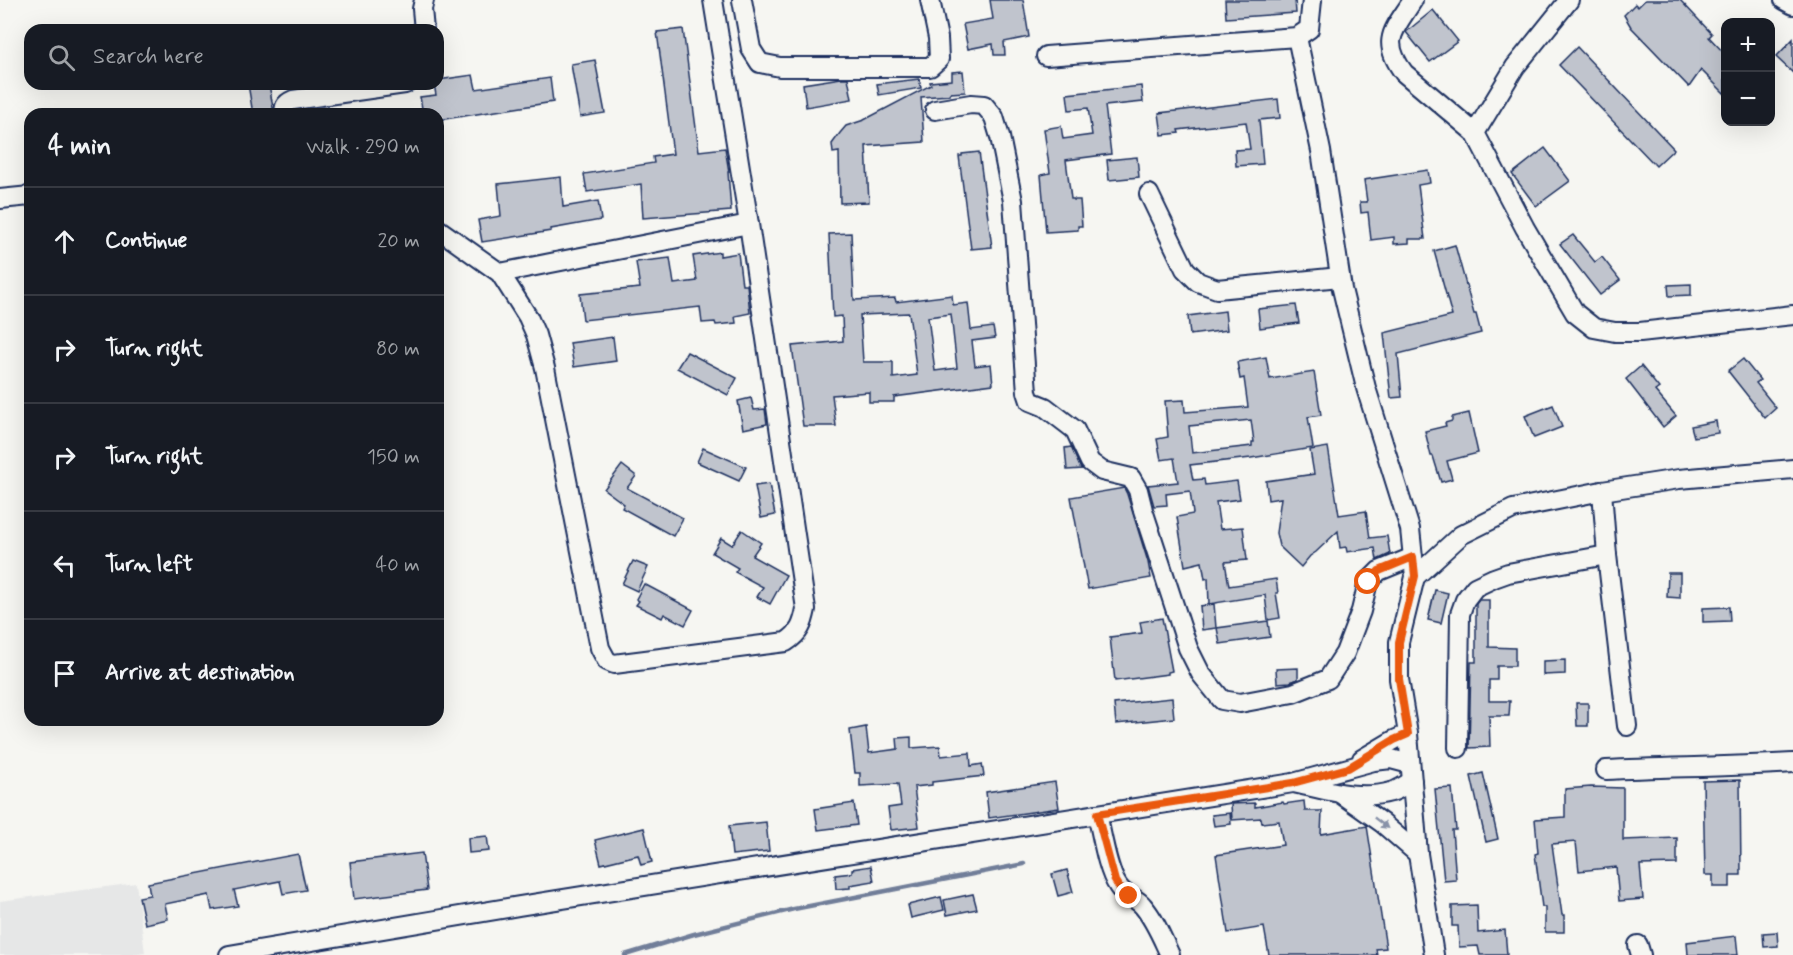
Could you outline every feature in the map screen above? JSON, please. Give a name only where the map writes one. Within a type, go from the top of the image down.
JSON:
[{"type":"street","points":[[423,24],[424,0]]},
{"type":"street","points":[[444,233],[500,273],[528,316],[536,335],[545,368],[600,648],[607,661],[614,664],[786,642],[797,635],[803,624],[806,609],[713,0]]},
{"type":"street","points":[[742,0],[751,49],[760,63],[780,67],[930,67],[939,59],[938,38],[930,0]]},
{"type":"street","points":[[1046,56],[1297,37],[1309,29],[1312,0]]},
{"type":"street","points":[[1413,0],[1394,30],[1391,40],[1396,62],[1404,73],[1475,133],[1525,228],[1575,314],[1594,328],[1615,332],[1640,332],[1793,315]]},
{"type":"street","points":[[1475,133],[1515,67],[1569,0]]},
{"type":"street","points":[[1784,0],[1793,5]]},
{"type":"street","points":[[1297,37],[1321,151],[1340,277],[1366,388],[1410,529],[1415,576],[1399,642],[1399,679],[1408,734],[1418,854],[1434,955]]},
{"type":"street","points":[[285,108],[287,102],[293,100],[363,90]]},
{"type":"street","points":[[935,110],[971,104],[984,105],[994,117],[1013,201],[1027,392],[1030,400],[1045,407],[1075,430],[1090,462],[1102,471],[1131,478],[1138,490],[1188,648],[1201,674],[1222,700],[1240,703],[1293,693],[1328,679],[1345,652],[1361,611],[1368,582],[1379,571],[1413,557]]},
{"type":"street","points":[[1149,194],[1185,268],[1198,282],[1217,289],[1340,277]]},
{"type":"street","points":[[0,199],[24,197]]},
{"type":"street","points":[[500,273],[749,224]]},
{"type":"street","points":[[1415,576],[1461,535],[1513,509],[1602,491],[1679,479],[1793,469]]},
{"type":"street","points":[[1602,491],[1627,726]]},
{"type":"street","points":[[1458,748],[1460,614],[1465,600],[1475,587],[1508,573],[1607,555]]},
{"type":"street","points":[[1348,768],[1408,734]]},
{"type":"street","points":[[229,955],[531,904],[1293,783],[1374,761],[1391,759],[1411,772]]},
{"type":"street","points":[[1606,770],[1726,768],[1793,763]]},
{"type":"street","points":[[1293,783],[1341,794],[1387,793],[1394,792],[1411,772]]},
{"type":"street","points":[[1341,794],[1382,823],[1418,854]]},
{"type":"street","points":[[1097,814],[1117,885],[1124,893],[1142,904],[1154,921],[1170,955]]},
{"type":"shaded area","points":[[136,883],[145,953],[133,955],[0,955],[0,901]]},
{"type":"building","points":[[990,0],[1023,0],[1029,37],[1004,42],[1005,55],[994,55],[993,44],[968,49],[963,24],[993,19]]},
{"type":"building","points":[[1225,0],[1295,0],[1296,13],[1226,18]]},
{"type":"building","points":[[1645,0],[1680,0],[1712,34],[1709,37],[1721,50],[1721,90],[1701,70],[1689,87],[1631,27],[1624,15],[1635,4],[1638,7]]},
{"type":"building","points":[[1433,10],[1458,41],[1430,62],[1406,32]]},
{"type":"building","points":[[683,29],[699,151],[725,148],[731,211],[643,218],[641,184],[587,192],[584,174],[654,163],[653,157],[673,154],[657,32]]},
{"type":"building","points":[[1793,39],[1793,73],[1776,57]]},
{"type":"building","points":[[1577,47],[1674,149],[1656,166],[1559,65]]},
{"type":"building","points":[[595,60],[605,113],[580,117],[571,64]]},
{"type":"building","points":[[963,71],[965,92],[921,97],[924,142],[866,146],[869,202],[840,203],[839,152],[833,153],[832,144],[846,126],[864,120],[931,85],[930,82],[952,80],[952,72]]},
{"type":"building","points":[[473,75],[476,89],[550,78],[553,102],[444,119],[444,108],[422,108],[420,97],[436,95],[435,90],[444,90],[444,79]]},
{"type":"building","points":[[848,78],[852,99],[806,107],[803,84]]},
{"type":"building","points":[[919,79],[921,88],[879,95],[877,84]]},
{"type":"building","points":[[1141,86],[1143,102],[1105,106],[1111,154],[1066,160],[1071,199],[1080,200],[1082,226],[1078,226],[1078,230],[1046,232],[1041,175],[1050,173],[1044,129],[1061,126],[1063,139],[1092,135],[1088,108],[1069,110],[1067,94]]},
{"type":"building","points":[[249,90],[270,90],[273,108],[252,108]]},
{"type":"building","points":[[1278,99],[1280,118],[1259,120],[1263,164],[1236,166],[1235,150],[1250,149],[1246,122],[1178,130],[1179,133],[1162,135],[1159,113]]},
{"type":"building","points":[[1545,148],[1570,181],[1536,206],[1512,174]]},
{"type":"building","points":[[979,152],[992,247],[971,249],[959,156]]},
{"type":"building","points":[[1137,157],[1139,177],[1109,180],[1107,160]]},
{"type":"building","points":[[1428,170],[1430,183],[1418,185],[1425,239],[1409,239],[1409,243],[1394,244],[1394,237],[1371,240],[1368,212],[1361,213],[1360,202],[1367,202],[1364,180]]},
{"type":"building","points":[[561,177],[563,207],[598,201],[601,220],[482,242],[478,220],[501,216],[498,184]]},
{"type":"building","points":[[851,233],[854,300],[895,298],[896,302],[952,295],[953,305],[968,303],[971,330],[993,327],[995,338],[972,341],[975,366],[991,364],[993,384],[894,397],[894,402],[869,402],[869,392],[832,395],[836,426],[803,426],[792,346],[843,341],[842,316],[833,317],[829,234]],"holes":[[[909,313],[917,375],[893,378],[893,362],[863,362],[860,315]],[[951,314],[957,368],[935,371],[928,317]]]},
{"type":"building","points":[[1573,235],[1595,262],[1602,257],[1620,280],[1600,295],[1560,244]]},
{"type":"building","points":[[1455,245],[1481,333],[1398,354],[1402,397],[1391,398],[1384,333],[1452,316],[1434,251]]},
{"type":"building","points":[[720,252],[720,256],[738,253],[742,285],[747,285],[750,313],[735,316],[736,323],[716,325],[715,322],[702,323],[700,307],[583,320],[580,294],[640,288],[636,262],[670,258],[674,284],[697,281],[693,256]]},
{"type":"building","points":[[1691,284],[1691,295],[1669,296],[1668,285]]},
{"type":"building","points":[[1296,305],[1299,323],[1260,328],[1258,309]]},
{"type":"building","points":[[1225,311],[1227,330],[1190,335],[1188,316]]},
{"type":"building","points":[[613,337],[616,361],[574,367],[570,343]]},
{"type":"building","points":[[687,352],[737,378],[728,395],[677,368]]},
{"type":"building","points":[[1266,357],[1270,379],[1314,372],[1321,415],[1308,417],[1313,448],[1190,465],[1193,480],[1204,479],[1205,485],[1237,481],[1240,499],[1216,502],[1220,529],[1243,527],[1247,560],[1225,562],[1229,586],[1276,579],[1280,618],[1268,620],[1265,595],[1209,604],[1208,578],[1205,579],[1202,562],[1185,566],[1177,517],[1193,514],[1190,491],[1166,494],[1167,505],[1154,506],[1148,485],[1178,482],[1174,458],[1161,460],[1157,439],[1168,437],[1165,401],[1184,400],[1185,412],[1248,407],[1244,378],[1240,379],[1237,362]],"holes":[[[1251,420],[1254,442],[1252,446],[1192,453],[1189,426]]]},
{"type":"building","points":[[1743,359],[1760,380],[1756,383],[1776,408],[1765,418],[1728,371]]},
{"type":"building","points":[[1641,366],[1659,388],[1655,391],[1676,416],[1663,427],[1626,379]]},
{"type":"building","points":[[751,398],[754,410],[765,409],[767,424],[743,429],[738,401]]},
{"type":"building","points":[[1553,405],[1562,427],[1534,438],[1525,416]]},
{"type":"building","points":[[1469,413],[1478,453],[1447,461],[1452,479],[1441,482],[1425,431],[1446,426],[1445,423],[1452,421],[1452,417]]},
{"type":"building","points":[[1716,421],[1718,433],[1694,437],[1691,426]]},
{"type":"building","points":[[1071,447],[1082,469],[1067,470],[1065,448]]},
{"type":"building","points":[[1328,447],[1339,515],[1366,511],[1370,538],[1387,536],[1390,554],[1377,560],[1375,548],[1347,552],[1346,547],[1340,548],[1338,531],[1301,567],[1279,546],[1276,533],[1281,498],[1268,500],[1266,481],[1314,474],[1310,450]]},
{"type":"building","points":[[703,448],[746,467],[739,481],[697,462]]},
{"type":"building","points":[[622,465],[636,476],[627,488],[683,518],[673,536],[622,508],[624,504],[604,489]]},
{"type":"building","points":[[769,484],[775,515],[761,518],[755,486]]},
{"type":"building","points":[[1124,488],[1151,578],[1088,589],[1071,497]]},
{"type":"building","points":[[742,530],[761,543],[752,556],[786,575],[770,604],[757,597],[763,587],[735,572],[738,568],[712,553],[721,538],[732,545]]},
{"type":"building","points":[[633,561],[648,567],[637,591],[622,584]]},
{"type":"building","points":[[1668,573],[1680,573],[1680,598],[1667,597]]},
{"type":"building","points":[[644,584],[693,610],[685,625],[664,614],[662,618],[636,605],[639,601],[636,599]]},
{"type":"building","points":[[1435,590],[1448,593],[1441,623],[1428,620]]},
{"type":"building","points":[[1479,600],[1489,600],[1489,647],[1515,648],[1515,666],[1497,666],[1497,680],[1489,680],[1489,701],[1510,701],[1509,716],[1489,716],[1490,747],[1469,748],[1471,662],[1476,662],[1476,604]]},
{"type":"building","points":[[1214,604],[1216,628],[1202,630],[1200,606]]},
{"type":"building","points":[[1729,607],[1730,621],[1703,622],[1703,608]]},
{"type":"building","points":[[1162,618],[1172,671],[1168,674],[1115,681],[1110,637],[1142,633],[1140,622]]},
{"type":"building","points":[[1268,621],[1270,637],[1220,644],[1217,628]]},
{"type":"building","points":[[1565,660],[1565,674],[1543,675],[1543,661]]},
{"type":"building","points":[[1298,668],[1298,679],[1277,683],[1276,669]]},
{"type":"building","points":[[1172,698],[1174,718],[1116,724],[1114,704]]},
{"type":"building","points":[[1576,703],[1588,703],[1588,726],[1577,726]]},
{"type":"building","points":[[866,727],[869,753],[898,749],[897,738],[911,737],[911,748],[940,746],[941,756],[970,753],[971,766],[982,764],[984,776],[932,782],[932,785],[914,787],[919,827],[891,830],[888,808],[901,806],[898,784],[860,786],[860,773],[855,773],[850,730]]},
{"type":"building","points":[[1483,773],[1498,839],[1486,842],[1471,776]]},
{"type":"building","points":[[1740,780],[1741,875],[1730,875],[1730,887],[1713,887],[1713,875],[1705,875],[1703,781]]},
{"type":"building","points":[[1055,782],[1059,808],[989,818],[986,792]]},
{"type":"building","points":[[1452,788],[1456,830],[1452,830],[1456,880],[1444,881],[1435,789]]},
{"type":"building","points":[[1623,788],[1623,840],[1677,838],[1677,864],[1640,865],[1643,899],[1619,901],[1616,867],[1579,871],[1576,842],[1552,844],[1562,915],[1564,915],[1564,932],[1545,932],[1545,907],[1542,907],[1535,854],[1538,853],[1535,819],[1565,817],[1565,789]]},
{"type":"building","points":[[1304,801],[1305,811],[1322,811],[1321,834],[1367,826],[1386,948],[1376,949],[1377,955],[1269,955],[1264,927],[1228,933],[1216,855],[1283,845],[1279,821],[1262,823],[1261,818],[1232,820],[1231,804],[1255,803],[1255,807]]},
{"type":"building","points":[[854,803],[857,825],[818,830],[815,809]]},
{"type":"building","points":[[1230,813],[1231,824],[1214,826],[1212,815]]},
{"type":"building","points":[[766,822],[769,851],[732,855],[729,826]]},
{"type":"building","points":[[644,828],[652,862],[641,865],[638,855],[601,864],[595,840]]},
{"type":"building","points":[[487,836],[489,851],[469,853],[468,838]]},
{"type":"building","points":[[422,853],[427,890],[354,899],[350,862]]},
{"type":"building","points":[[298,854],[306,890],[283,894],[280,881],[234,890],[238,906],[212,910],[209,895],[165,904],[168,919],[145,924],[139,897],[150,895],[148,883]]},
{"type":"building","points":[[871,866],[874,881],[850,885],[850,888],[836,889],[835,875],[852,873],[852,869]]},
{"type":"building","points":[[1067,870],[1073,892],[1058,896],[1052,874]]},
{"type":"building","points":[[973,894],[977,909],[947,915],[944,900]]},
{"type":"building","points":[[941,897],[944,910],[911,918],[908,905]]},
{"type":"building","points":[[1477,905],[1478,933],[1505,930],[1507,955],[1480,955],[1478,946],[1459,947],[1458,926],[1452,926],[1452,906]]},
{"type":"building","points":[[1777,932],[1778,946],[1764,947],[1763,933]]},
{"type":"building","points":[[1736,936],[1738,955],[1688,955],[1687,942]]},
{"type":"waterway","points":[[625,955],[694,934],[794,909],[1024,864]]},
{"type":"route","points":[[1129,896],[1120,889],[1115,881],[1097,814],[1293,783],[1348,768],[1408,734],[1399,679],[1399,642],[1415,576],[1413,557],[1379,571],[1368,582]]}]
